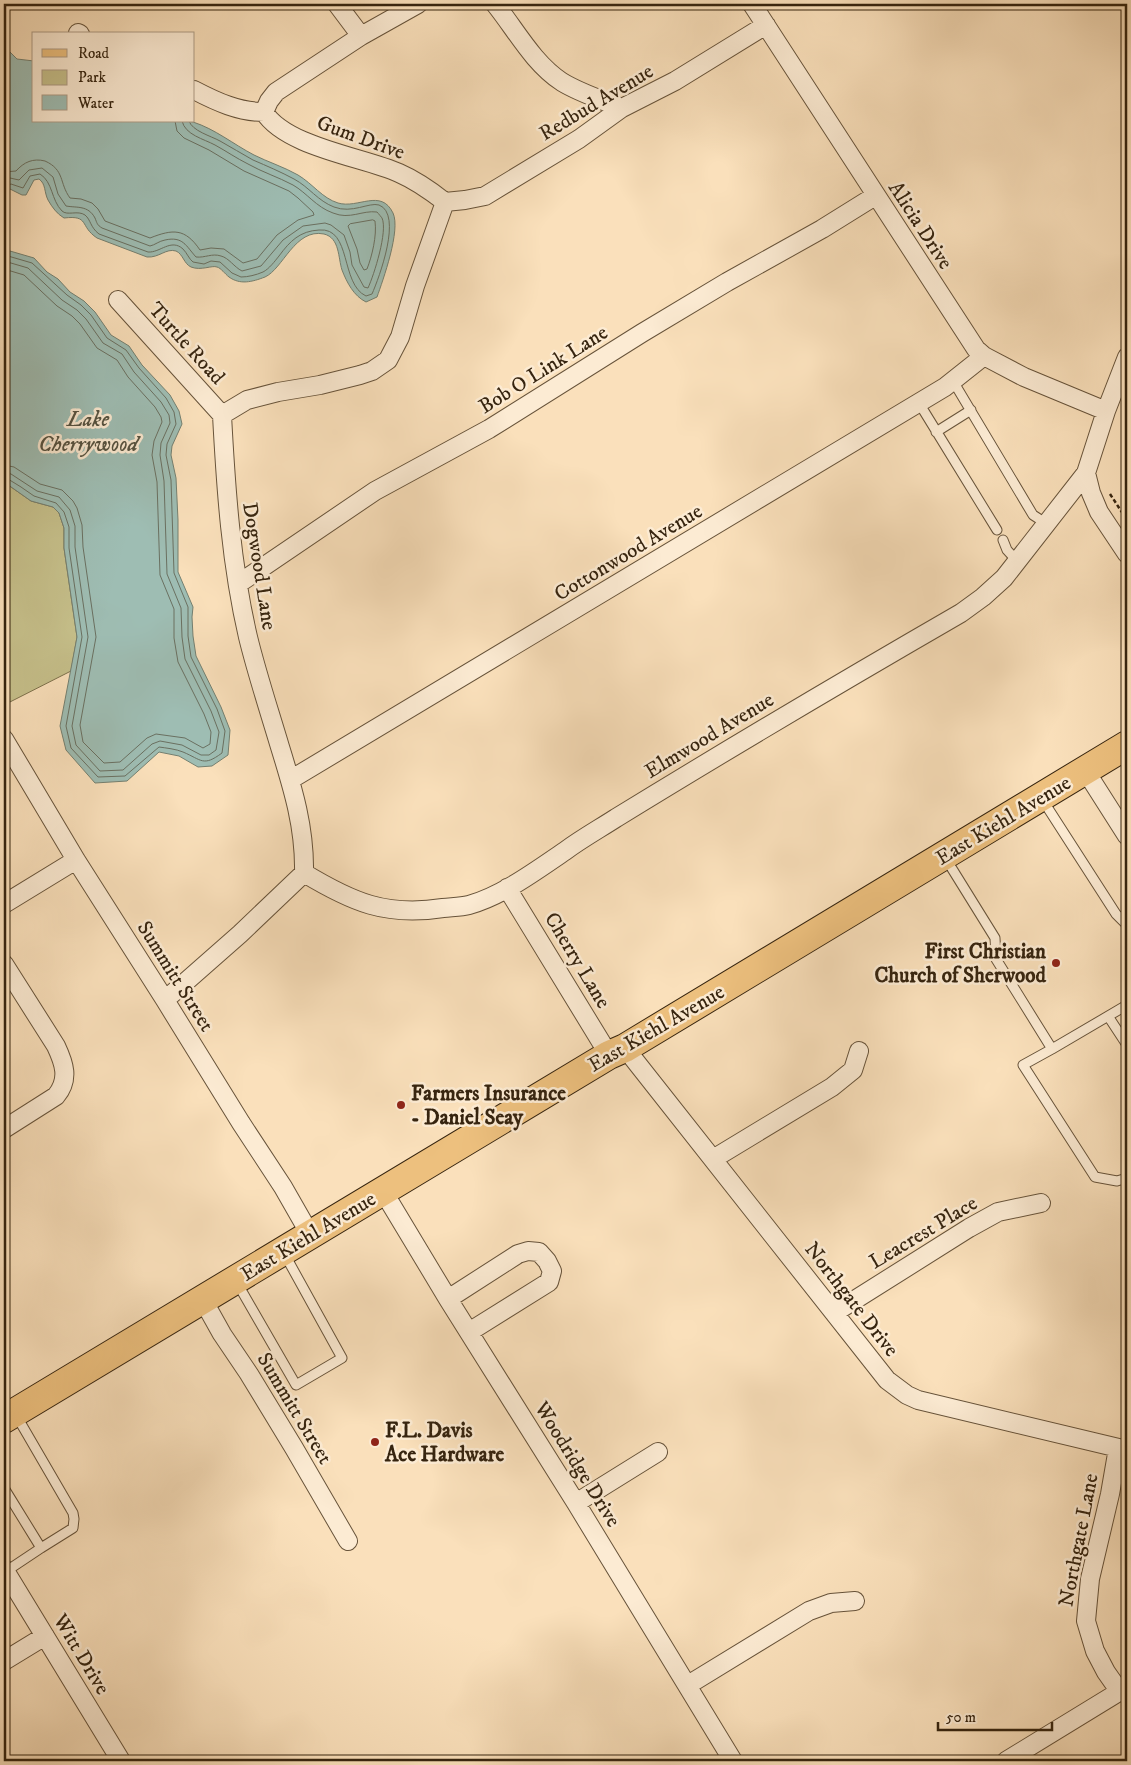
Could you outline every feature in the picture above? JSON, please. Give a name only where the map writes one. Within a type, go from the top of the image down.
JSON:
[{"type":"main road","name":"East Kiehl Avenue","points":[[9,1416],[1127,744]]},
{"type":"street","points":[[336,4],[361,36]]},
{"type":"street","points":[[195,90],[247,112],[264,112],[276,92],[361,36],[418,4]]},
{"type":"street","points":[[495,4],[544,68],[562,82],[622,108]]},
{"type":"street","name":"Alicia Drive","points":[[752,4],[965,335],[976,349],[984,356],[1024,377],[1106,410]]},
{"type":"street","name":"Redbud Avenue","points":[[445,202],[485,196],[579,139],[622,108],[675,81],[766,25]]},
{"type":"street","name":"Gum Drive","points":[[264,112],[275,126],[308,143],[400,173],[445,202]]},
{"type":"street","name":"Bob O Link Lane","points":[[238,584],[375,491],[489,429],[642,333],[727,282],[822,229],[875,196]]},
{"type":"street","points":[[222,415],[247,400],[360,375],[372,371],[388,360],[400,337],[415,286],[445,202]]},
{"type":"street","name":"Turtle Road","points":[[118,300],[222,415]]},
{"type":"street","name":"Cottonwood Avenue","points":[[290,780],[919,404],[953,381],[984,356]]},
{"type":"street","points":[[1127,357],[1106,410],[1086,473],[1091,493],[1099,512],[1127,554]]},
{"type":"street","name":"Dogwood Lane","points":[[222,415],[225,488],[231,546],[248,637],[302,826],[305,854],[304,873]]},
{"type":"street","name":"Elmwood Avenue","points":[[304,873],[348,898],[397,911],[434,910],[470,904],[507,888],[577,842],[742,741],[961,613],[1004,578],[1086,473]]},
{"type":"street","name":"Summitt Street","points":[[4,739],[76,860],[283,1187],[310,1236]]},
{"type":"street","points":[[1085,770],[1127,836]]},
{"type":"street","points":[[4,904],[76,860]]},
{"type":"street","points":[[165,1000],[240,934],[304,873]]},
{"type":"street","name":"Cherry Lane","points":[[507,888],[617,1052]]},
{"type":"street","points":[[4,964],[56,1046],[66,1073],[61,1090],[56,1096],[4,1129]]},
{"type":"street","points":[[713,1159],[832,1087],[853,1070],[859,1051]]},
{"type":"street","name":"Northgate Drive","points":[[617,1052],[713,1159],[877,1369],[907,1395],[918,1400],[1123,1449]]},
{"type":"street","name":"Woodridge Drive","points":[[383,1191],[576,1502],[733,1761]]},
{"type":"street","name":"Leacrest Place","points":[[834,1313],[969,1228],[998,1212],[1041,1203]]},
{"type":"street","points":[[448,1298],[518,1254],[539,1252],[547,1260],[552,1271],[549,1282],[469,1332]]},
{"type":"street","name":"Summitt Street","points":[[203,1300],[222,1334],[294,1448],[348,1541]]},
{"type":"street","name":"Northgate Lane","points":[[1123,1449],[1110,1494],[1090,1579],[1086,1621],[1095,1651],[1106,1672],[1124,1689]]},
{"type":"street","points":[[576,1502],[658,1452]]},
{"type":"street","name":"Witt Drive","points":[[4,1570],[121,1761]]},
{"type":"street","points":[[688,1685],[809,1611],[831,1603],[855,1601]]},
{"type":"street","points":[[4,1661],[45,1636]]},
{"type":"street","points":[[1006,1761],[1124,1689]]},
{"type":"lane","points":[[953,381],[1033,515],[1047,524]]},
{"type":"lane","points":[[919,404],[997,530]]},
{"type":"lane","points":[[936,432],[971,410]]},
{"type":"lane","points":[[1003,540],[1008,550],[1018,562]]},
{"type":"lane","points":[[1040,797],[1116,914],[1127,925]]},
{"type":"lane","points":[[944,855],[995,938],[996,958],[1052,1049]]},
{"type":"lane","points":[[1127,1005],[1023,1065],[1095,1177],[1117,1181],[1127,1178]]},
{"type":"lane","points":[[1108,1016],[1127,1045]]},
{"type":"lane","points":[[236,1280],[296,1385],[342,1358],[284,1252]]},
{"type":"lane","points":[[4,1570],[73,1528],[74,1519],[73,1513],[9,1416]]},
{"type":"lane","points":[[4,1488],[41,1548]]},
{"type":"path","points":[[1106,487],[1127,520]]},
{"type":"green space","points":[[4,482],[31,501],[53,507],[59,513],[64,528],[64,548],[77,637],[71,671],[4,705]]},
{"type":"water","points":[[4,46],[17,59],[32,61],[32,122],[193,122],[254,155],[298,175],[332,201],[346,204],[376,200],[382,202],[393,213],[395,231],[377,297],[366,302],[354,293],[342,270],[336,244],[329,236],[324,234],[314,234],[305,237],[297,243],[272,273],[265,277],[242,282],[233,280],[217,267],[191,267],[176,251],[172,250],[147,257],[97,238],[91,234],[84,222],[78,218],[64,218],[53,208],[39,179],[34,180],[26,195],[10,189],[4,192]]},
{"type":"water","name":"Lake Cherrywood","points":[[4,247],[10,251],[34,258],[70,292],[84,301],[95,312],[111,335],[129,346],[142,365],[170,395],[179,411],[182,424],[172,446],[171,455],[176,478],[178,572],[193,607],[193,636],[196,656],[230,730],[228,755],[212,766],[198,767],[179,756],[159,752],[127,781],[95,783],[66,750],[60,726],[77,637],[64,548],[64,528],[59,513],[53,507],[31,501],[4,482]]},
{"type":"place","name":"First Christian Church of Sherwood","points":[[1056,963]]},
{"type":"place","name":"Farmers Insurance - Daniel Seay","points":[[401,1105]]},
{"type":"place","name":"F.L. Davis Ace Hardware","points":[[375,1442]]}]
